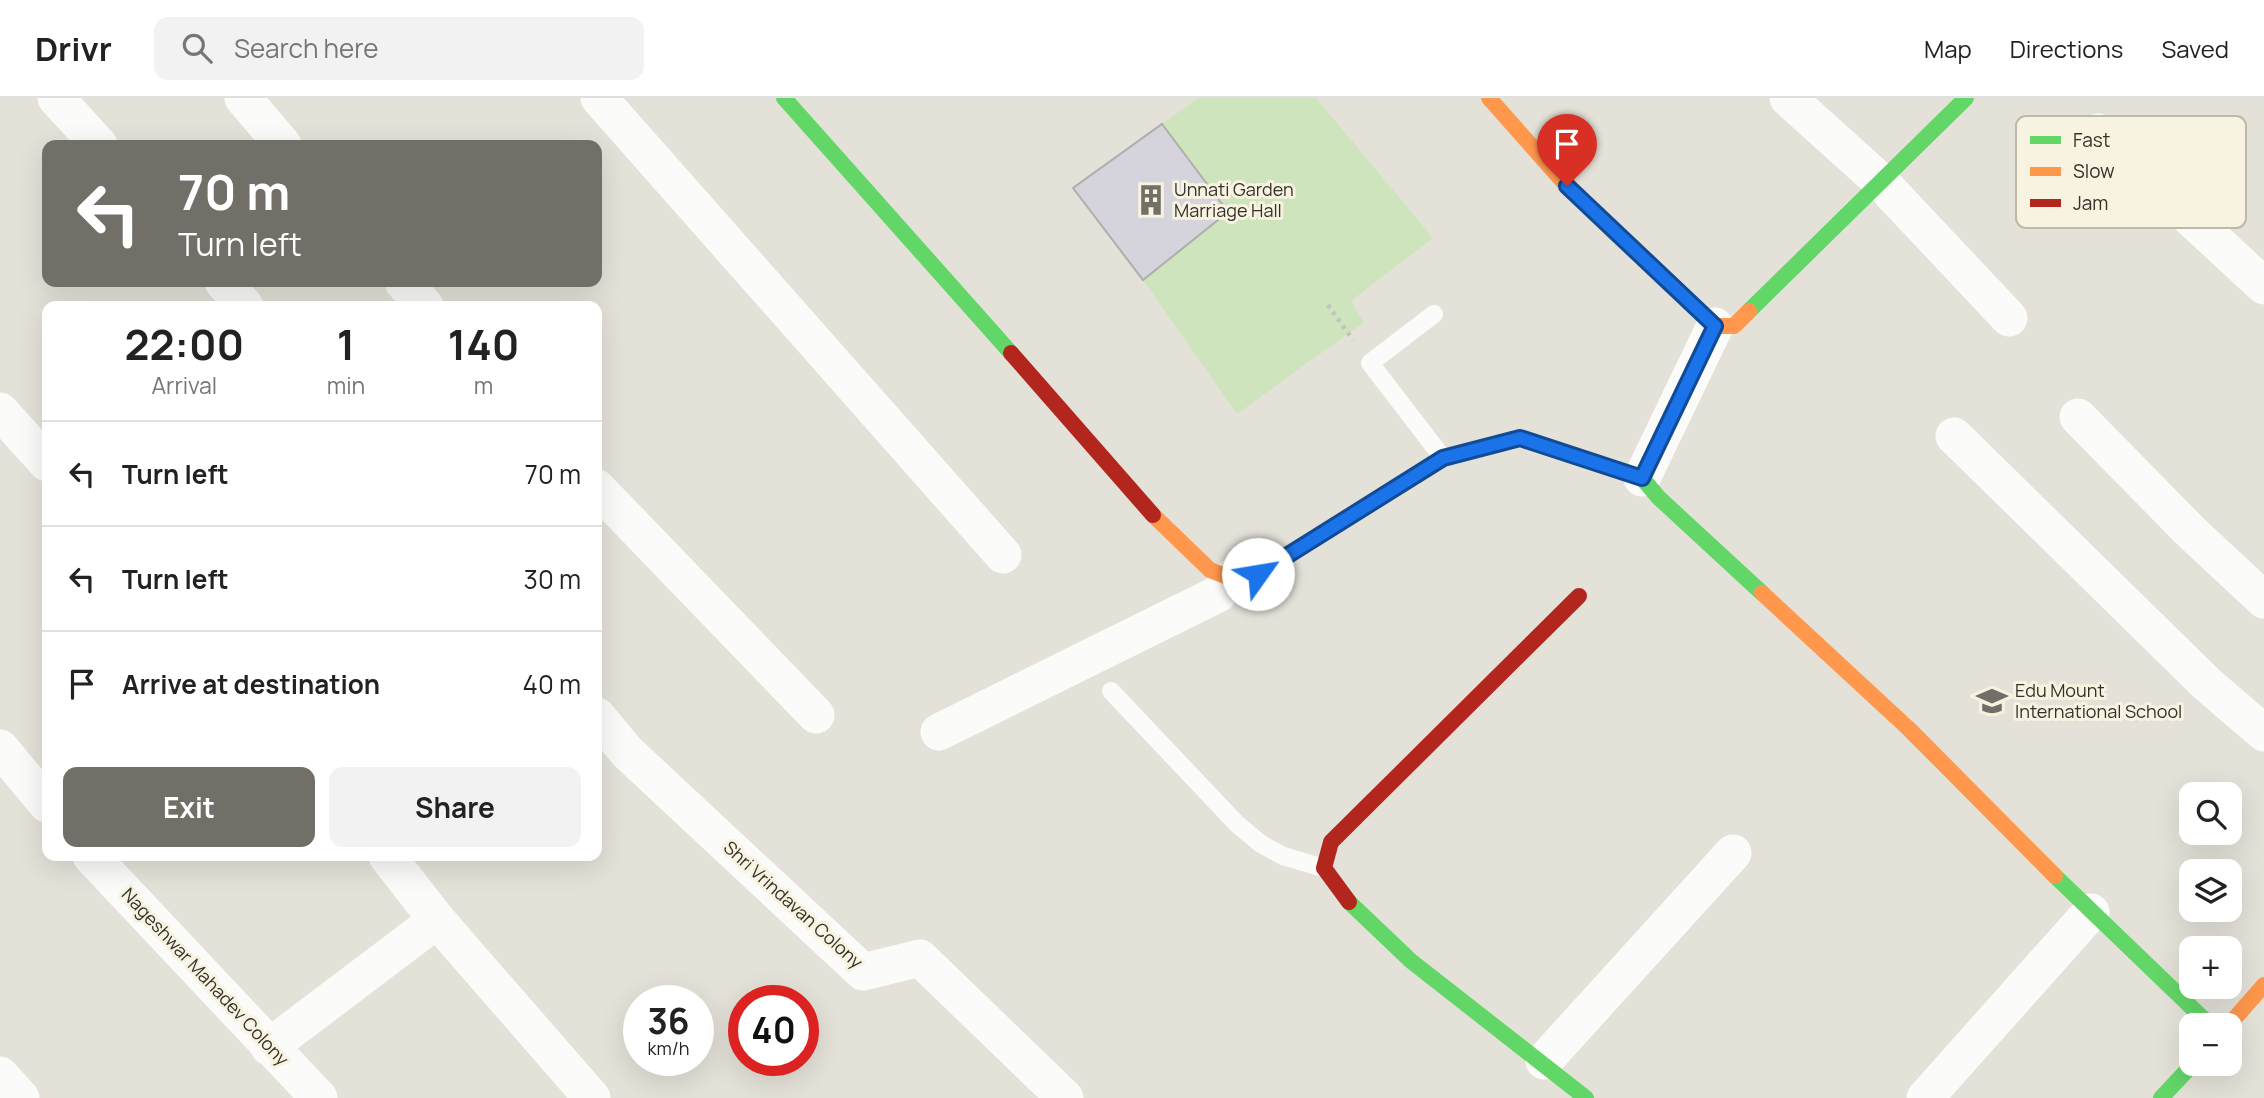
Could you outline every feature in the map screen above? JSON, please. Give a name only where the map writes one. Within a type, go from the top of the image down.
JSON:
[{"type":"main road","points":[[784,98],[949,281],[1139,501],[1210,570],[1231,578],[1258,574],[1443,458],[1520,438],[1642,478],[1659,498],[1909,729],[2091,912],[2197,1013]]},
{"type":"main road","points":[[1489,98],[1567,186],[1715,326],[1734,326],[1966,98]]},
{"type":"main road","points":[[1579,596],[1331,842],[1324,868],[1356,910],[1441,984],[1544,1061],[1586,1098]]},
{"type":"main road","points":[[2239,1013],[2264,985]]},
{"type":"main road","points":[[2161,1098],[2182,1076]]},
{"type":"street","points":[[56,98],[94,140]]},
{"type":"street","points":[[243,98],[279,140]]},
{"type":"street","points":[[598,98],[1003,555]]},
{"type":"street","points":[[1788,98],[1880,181],[2009,318]]},
{"type":"street","points":[[2201,228],[2264,286]]},
{"type":"street","points":[[228,287],[240,301]]},
{"type":"street","points":[[408,287],[420,301]]},
{"type":"street","points":[[1642,478],[1715,326]]},
{"type":"street","points":[[0,411],[42,457]]},
{"type":"street","points":[[2078,417],[2190,531],[2264,600]]},
{"type":"street","points":[[1954,436],[2207,684],[2264,733]]},
{"type":"street","points":[[602,493],[816,715]]},
{"type":"street","points":[[939,732],[1218,594],[1231,578]]},
{"type":"street","name":"Shri Vrindavan Colony","points":[[602,722],[627,752],[863,972],[920,958],[1065,1098]]},
{"type":"street","points":[[0,748],[42,798]]},
{"type":"street","points":[[1544,1061],[1733,853]]},
{"type":"street","name":"Nageshwar Mahadev Colony","points":[[96,861],[319,1098]]},
{"type":"street","points":[[391,861],[437,920],[592,1098]]},
{"type":"street","points":[[1925,1098],[2091,912]]},
{"type":"street","points":[[269,1047],[437,920]]},
{"type":"street","points":[[0,1075],[21,1098]]},
{"type":"lane","points":[[1434,314],[1370,363],[1443,458]]},
{"type":"lane","points":[[1111,691],[1237,824],[1261,844],[1283,856],[1324,868]]},
{"type":"path","points":[[1328,305],[1370,363]]},
{"type":"green space","points":[[1198,98],[1316,98],[1433,238],[1351,301],[1364,322],[1237,414],[1143,280],[1228,212],[1162,124]]},
{"type":"building","name":"Unnati Garden Marriage Hall","points":[[1162,124],[1228,212],[1143,280],[1073,188]]},
{"type":"traffic: fast","points":[[784,98],[1011,353]]},
{"type":"traffic: fast","points":[[1749,311],[1966,98]]},
{"type":"traffic: fast","points":[[1446,457],[1520,438],[1642,478],[1659,498],[1762,593]]},
{"type":"traffic: fast","points":[[2055,876],[2197,1013]]},
{"type":"traffic: fast","points":[[1349,902],[1411,961],[1586,1098]]},
{"type":"traffic: fast","points":[[2161,1098],[2182,1076]]},
{"type":"traffic: slow","points":[[1489,98],[1567,186],[1715,326],[1734,326],[1749,311]]},
{"type":"traffic: slow","points":[[1153,515],[1210,570],[1231,578],[1258,574],[1446,457]]},
{"type":"traffic: slow","points":[[1762,593],[1909,729],[2055,876]]},
{"type":"traffic: slow","points":[[2239,1013],[2264,985]]},
{"type":"traffic: jam","points":[[1011,353],[1153,515]]},
{"type":"traffic: jam","points":[[1349,902],[1324,868],[1331,842],[1579,596]]},
{"type":"place","name":"Unnati Garden Marriage Hall","points":[[1151,200]]},
{"type":"place","name":"Edu Mount International School","points":[[1992,701]]},
{"type":"route","points":[[1258,574],[1443,458],[1520,438],[1573,453],[1642,478],[1715,326],[1567,186]]}]
